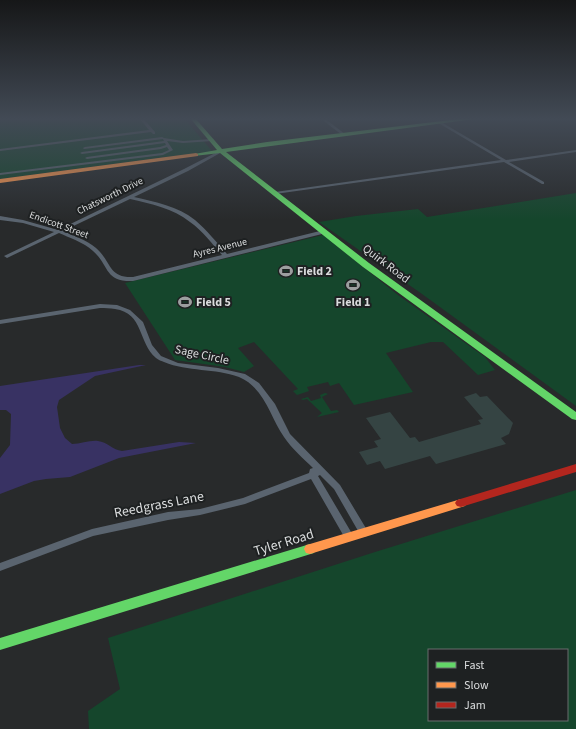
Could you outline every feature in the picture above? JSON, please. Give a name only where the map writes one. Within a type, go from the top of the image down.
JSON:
[{"type":"street","points":[[82,152],[81,156],[84,162],[87,161]]},
{"type":"street","points":[[0,174],[87,161],[164,154],[167,152]]},
{"type":"street","points":[[0,181],[213,152]]},
{"type":"street","name":"Chatsworth Drive","points":[[7,256],[219,152]]},
{"type":"street","name":"Quirk Road","points":[[222,152],[366,265],[576,417]]},
{"type":"street","points":[[489,152],[542,183]]},
{"type":"street","points":[[275,193],[569,152]]},
{"type":"street","points":[[129,197],[181,213],[197,224],[226,256]]},
{"type":"street","name":"Endicott Street","points":[[0,218],[28,222],[82,241],[93,248],[102,258],[113,276],[121,279]]},
{"type":"street","name":"Ayres Avenue","points":[[121,279],[133,279],[324,232]]},
{"type":"street","name":"Sage Circle","points":[[0,322],[100,306],[117,307],[128,311],[140,322],[149,346],[159,357],[177,365],[218,370],[242,376],[256,385],[271,404],[288,436],[312,462],[349,538]]},
{"type":"street","name":"Tyler Road","points":[[0,644],[576,468]]},
{"type":"street","points":[[318,472],[338,487],[364,533]]},
{"type":"street","name":"Reedgrass Lane","points":[[0,567],[92,533],[168,516],[200,512],[245,501],[318,472]]},
{"type":"green space","points":[[0,152],[204,152],[0,179]]},
{"type":"green space","points":[[576,193],[576,406],[422,294],[319,222],[418,209],[427,217]]},
{"type":"green space","points":[[323,235],[398,295],[485,357],[495,370],[478,375],[443,342],[431,342],[386,353],[413,392],[354,405],[339,383],[330,386],[328,382],[307,387],[309,391],[297,395],[293,391],[298,389],[254,342],[238,348],[254,366],[244,372],[225,367],[175,360],[125,283]]},
{"type":"green space","points":[[325,393],[328,394],[322,397],[331,411],[337,410],[339,412],[317,417],[322,413],[307,399],[301,399],[308,397],[311,401],[321,398],[320,395]]},
{"type":"green space","points":[[576,490],[576,729],[89,729],[88,711],[120,689],[108,638],[375,552]]},
{"type":"shaded area","points":[[146,365],[95,376],[59,400],[57,407],[60,428],[65,438],[72,444],[98,441],[122,451],[179,442],[196,443],[119,458],[70,477],[34,481],[0,494],[0,458],[10,445],[11,414],[6,410],[0,410],[0,386]]},
{"type":"building","points":[[476,393],[480,397],[487,396],[513,423],[509,434],[501,438],[506,444],[436,464],[430,456],[385,469],[380,461],[367,465],[359,452],[378,447],[374,441],[381,439],[366,418],[390,412],[410,438],[415,437],[419,442],[481,424],[478,420],[483,419],[464,397]]},
{"type":"traffic: fast","points":[[196,155],[215,152]]},
{"type":"traffic: fast","points":[[222,152],[366,265],[576,417]]},
{"type":"traffic: fast","points":[[0,644],[310,549]]},
{"type":"traffic: slow","points":[[0,181],[196,155]]},
{"type":"traffic: slow","points":[[310,549],[461,503]]},
{"type":"traffic: jam","points":[[461,503],[576,468]]},
{"type":"place","name":"Field 2","points":[[286,271]]},
{"type":"place","name":"Field 1","points":[[353,285]]},
{"type":"place","name":"Field 5","points":[[185,302]]}]
